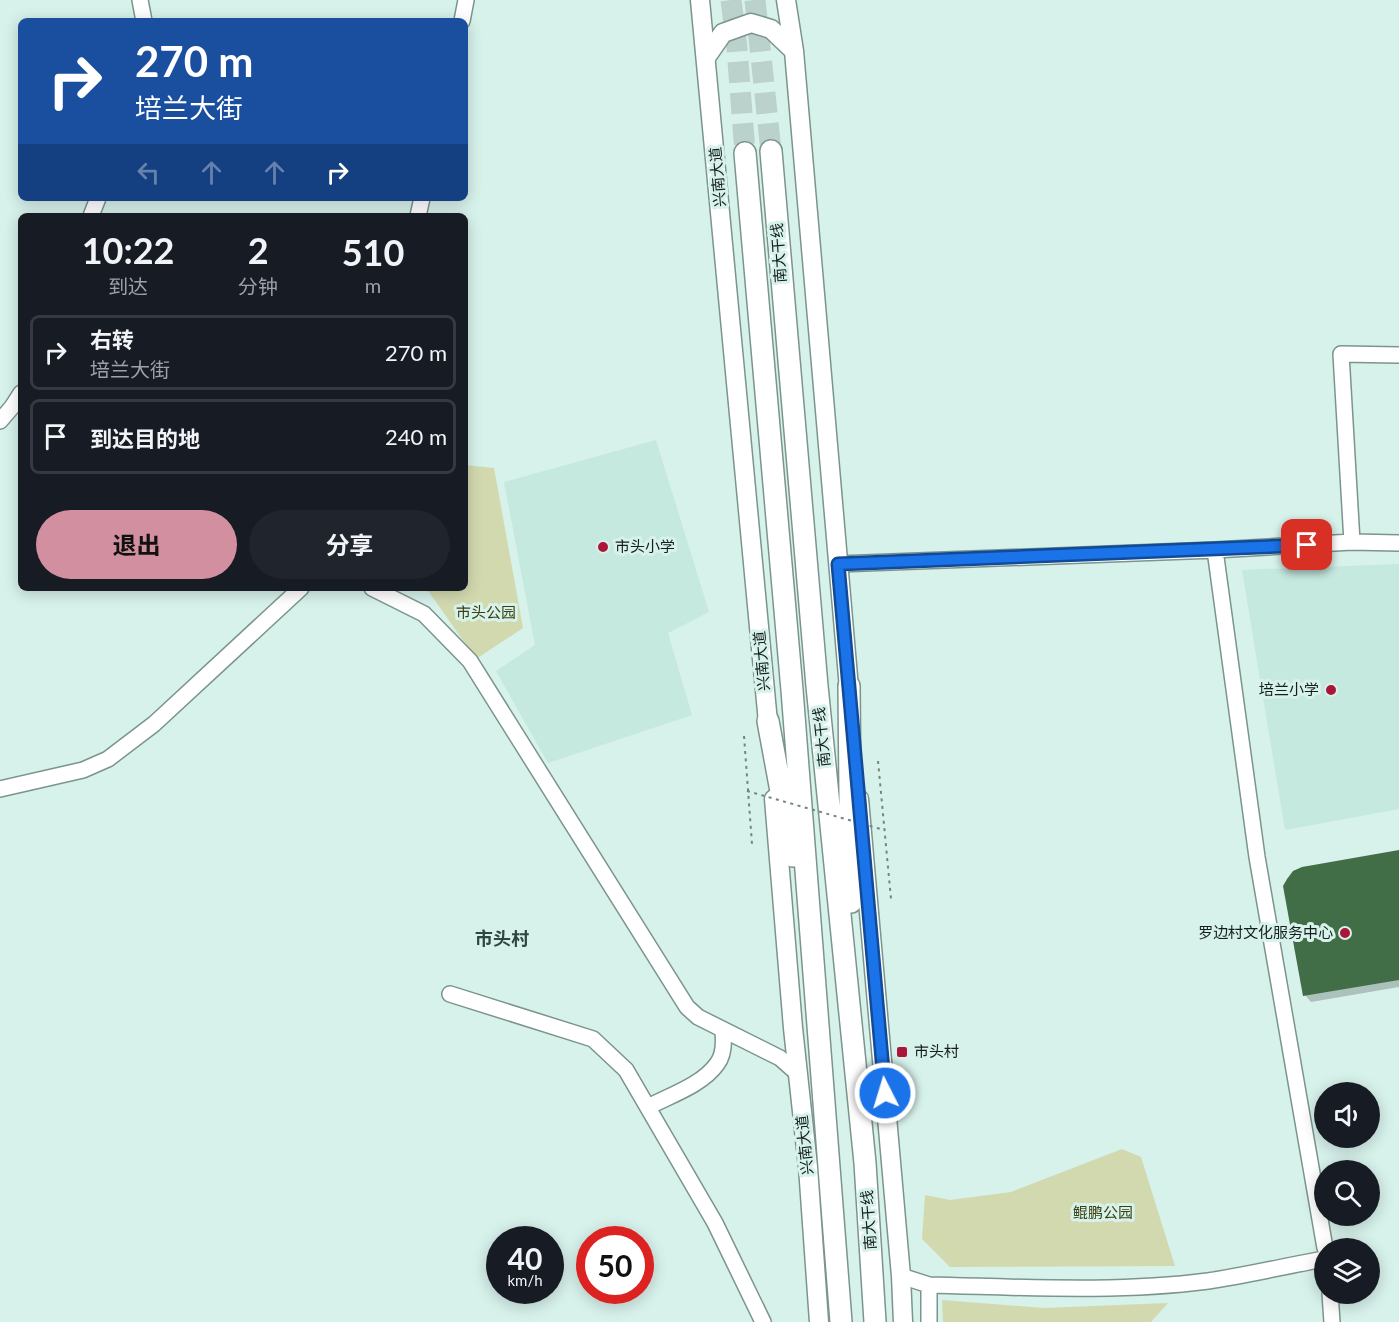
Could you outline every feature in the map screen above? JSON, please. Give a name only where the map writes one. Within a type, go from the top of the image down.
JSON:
[{"type":"highway","name":"南大干线","points":[[771,151],[817,686],[865,1162],[876,1322]]},
{"type":"highway","name":"南大干线","points":[[746,153],[792,690],[841,1322]]},
{"type":"highway","points":[[849,686],[852,1032]]},
{"type":"highway","points":[[768,721],[813,962]]},
{"type":"main road","name":"兴南大道","points":[[700,0],[768,721],[797,1073],[808,1167],[819,1322]]},
{"type":"main road","points":[[786,0],[794,51],[901,1276],[903,1322]]},
{"type":"main road","points":[[707,56],[723,33],[751,23],[771,29],[794,51]]},
{"type":"street","points":[[140,0],[143,18]]},
{"type":"street","points":[[463,18],[466,0]]},
{"type":"street","points":[[1352,542],[1341,354],[1399,356]]},
{"type":"street","points":[[0,421],[18,398]]},
{"type":"street","points":[[838,564],[1215,550],[1352,542],[1399,543]]},
{"type":"street","points":[[1215,550],[1257,857],[1323,1238]]},
{"type":"street","points":[[0,789],[82,770],[108,759],[154,724],[298,591]]},
{"type":"street","points":[[378,591],[424,614],[470,661],[687,1007],[698,1017],[723,1032],[780,1058],[797,1073]]},
{"type":"street","points":[[450,994],[593,1039],[626,1070],[715,1223],[763,1322]]},
{"type":"street","points":[[648,1107],[701,1080],[718,1063],[724,1045],[723,1032]]},
{"type":"street","points":[[901,1276],[929,1285],[1095,1288],[1207,1281],[1314,1261]]},
{"type":"street","points":[[929,1285],[929,1322]]},
{"type":"street","points":[[1331,1304],[1332,1322]]},
{"type":"path","points":[[744,736],[752,844]]},
{"type":"path","points":[[878,761],[891,899]]},
{"type":"path","points":[[747,791],[884,830]]},
{"type":"shaded area","name":"市头小学","points":[[656,440],[709,612],[668,633],[692,715],[548,763],[496,671],[535,645],[504,482]]},
{"type":"shaded area","name":"培兰小学","points":[[1399,564],[1399,809],[1285,830],[1242,570]]},
{"type":"green space","name":"市头公园","points":[[468,465],[494,468],[523,628],[476,659],[426,591],[468,591]]},
{"type":"green space","name":"鲲鹏公园","points":[[1122,1149],[1141,1157],[1175,1266],[950,1267],[922,1239],[925,1195],[950,1200],[1011,1192]]},
{"type":"green space","points":[[942,1300],[1044,1308],[1168,1303],[1151,1322],[943,1322]]},
{"type":"building","name":"罗边村文化服务中心","points":[[1399,850],[1399,980],[1303,996],[1283,886],[1287,879],[1293,871],[1302,867]]},
{"type":"tunnel","points":[[731,0],[745,153]]},
{"type":"tunnel","points":[[755,0],[771,151]]},
{"type":"place","name":"市头小学","points":[[603,547]]},
{"type":"place","name":"培兰小学","points":[[1331,690]]},
{"type":"place","name":"罗边村文化服务中心","points":[[1345,933]]},
{"type":"place","name":"市头村","points":[[902,1052]]},
{"type":"district","name":"市头村","points":[[502,939]]},
{"type":"route","points":[[885,1093],[838,564],[1307,545]]}]
